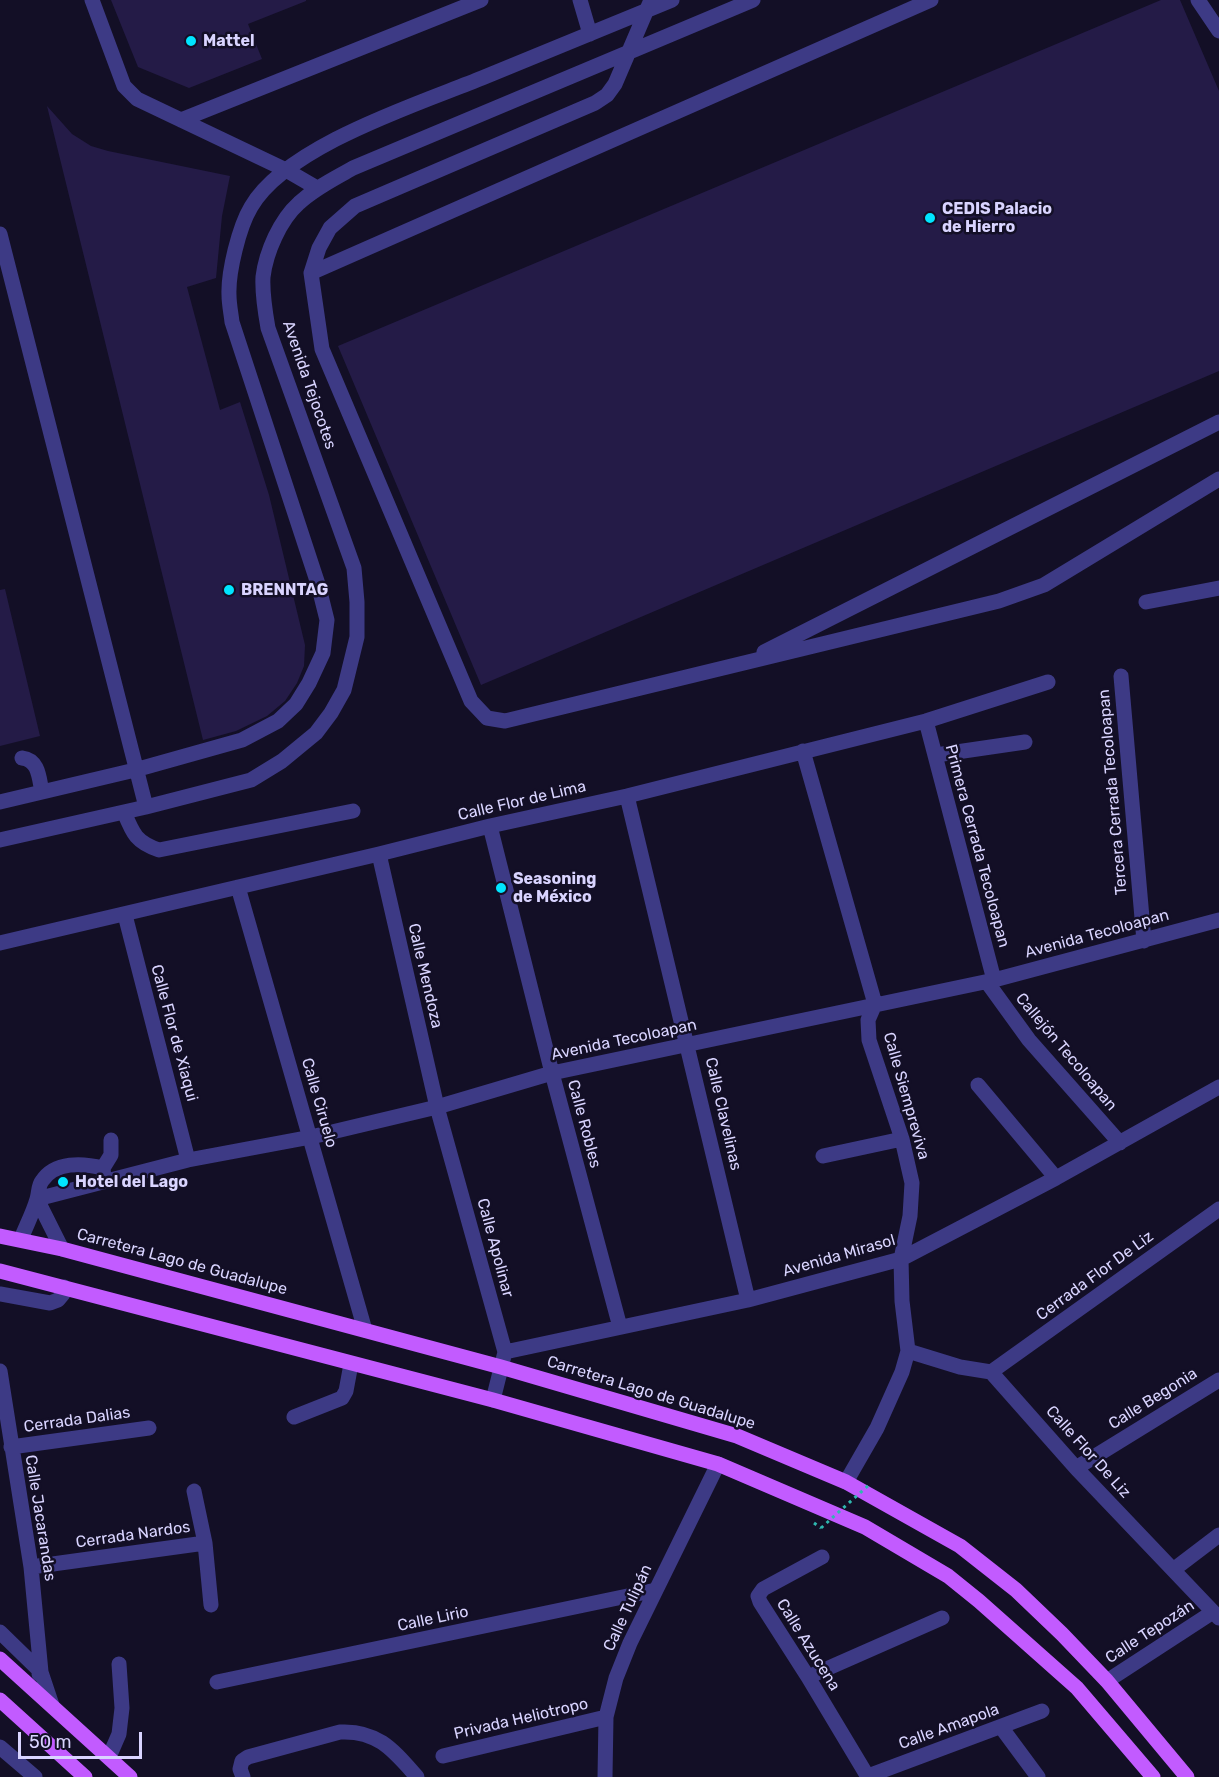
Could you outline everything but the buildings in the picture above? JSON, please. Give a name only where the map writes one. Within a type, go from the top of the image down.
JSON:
[{"type":"main road","name":"Carretera Lago de Guadalupe","points":[[0,1236],[62,1249],[365,1330],[503,1359],[737,1436],[846,1482],[960,1546],[1016,1590],[1107,1681],[1187,1777]]},
{"type":"main road","points":[[0,1271],[493,1400],[718,1464],[865,1527],[948,1576],[1077,1688],[1153,1777]]},
{"type":"main road","points":[[0,1659],[130,1777]]},
{"type":"main road","points":[[0,1700],[85,1777]]},
{"type":"street","points":[[92,0],[124,86],[137,99],[286,170],[317,188]]},
{"type":"street","points":[[181,120],[481,0]]},
{"type":"street","points":[[580,0],[590,34]]},
{"type":"street","points":[[0,802],[135,770],[242,740],[278,721],[296,704],[309,683],[322,653],[327,620],[318,584],[232,322],[228,294],[231,268],[250,207],[286,170],[337,138],[590,34],[650,5],[672,0]]},
{"type":"street","name":"Avenida Tejocotes","points":[[0,840],[146,807],[251,780],[282,760],[316,733],[344,690],[357,637],[354,568],[268,328],[263,302],[263,276],[271,248],[281,225],[297,204],[317,188],[353,168],[753,0]]},
{"type":"street","points":[[311,273],[932,0]]},
{"type":"street","points":[[1198,0],[1219,31]]},
{"type":"street","points":[[650,5],[615,84],[607,95],[595,103],[355,206],[330,228],[319,248],[311,273],[322,349],[471,701],[487,718],[505,721],[999,601],[1044,585],[1219,479]]},
{"type":"street","points":[[0,234],[146,807]]},
{"type":"street","points":[[740,664],[1219,422]]},
{"type":"street","points":[[1146,602],[1219,588]]},
{"type":"street","name":"Tercera Cerrada Tecoloapan","points":[[1121,676],[1144,941]]},
{"type":"street","name":"Calle Flor de Lima","points":[[0,944],[490,826],[627,796],[926,721],[1048,682]]},
{"type":"street","name":"Primera Cerrada Tecoloapan","points":[[926,721],[990,981]]},
{"type":"street","points":[[936,755],[1025,742]]},
{"type":"street","name":"Calle Siempreviva","points":[[803,751],[875,1004],[868,1020],[869,1040],[902,1139],[912,1183],[910,1216],[901,1259],[902,1301],[908,1351],[902,1372],[878,1428],[846,1482]]},
{"type":"street","points":[[22,758],[30,759],[35,764],[42,792]]},
{"type":"street","name":"Calle Clavelinas","points":[[627,796],[748,1300]]},
{"type":"street","points":[[124,812],[133,833],[145,845],[159,850],[352,811]]},
{"type":"street","name":"Calle Robles","points":[[490,826],[552,1073],[620,1327]]},
{"type":"street","name":"Calle Mendoza","points":[[379,854],[437,1107]]},
{"type":"street","name":"Calle Ciruelo","points":[[237,886],[365,1330]]},
{"type":"street","name":"Calle Flor de Xiaqui","points":[[125,915],[188,1160]]},
{"type":"street","name":"Avenida Tecoloapan","points":[[37,1199],[104,1174],[311,1137],[437,1107],[552,1073],[990,981],[1219,920]]},
{"type":"street","name":"Callejón Tecoloapan","points":[[990,981],[1029,1040],[1120,1143]]},
{"type":"street","points":[[978,1085],[1056,1178]]},
{"type":"street","name":"Avenida Mirasol","points":[[503,1359],[620,1327],[748,1300],[901,1259],[1056,1178],[1219,1087]]},
{"type":"street","name":"Calle Apolinar","points":[[437,1107],[503,1359],[493,1400]]},
{"type":"street","points":[[823,1156],[902,1139]]},
{"type":"street","points":[[21,1239],[37,1199],[40,1183],[48,1174],[64,1166],[88,1164],[104,1174],[111,1155],[111,1140]]},
{"type":"street","points":[[37,1199],[62,1249]]},
{"type":"street","name":"Cerrada Flor De Liz","points":[[992,1372],[1219,1209]]},
{"type":"street","points":[[0,1294],[50,1303],[58,1300],[63,1294],[64,1287]]},
{"type":"street","points":[[908,1351],[960,1368],[992,1372]]},
{"type":"street","points":[[294,1418],[342,1398],[346,1391],[351,1364]]},
{"type":"street","name":"Calle Jacarandas","points":[[0,1371],[2,1404],[31,1567],[41,1672],[52,1705]]},
{"type":"street","name":"Calle Flor De Liz","points":[[992,1372],[1076,1468],[1216,1615]]},
{"type":"street","name":"Calle Begonia","points":[[1076,1468],[1219,1380]]},
{"type":"street","name":"Cerrada Dalias","points":[[11,1447],[149,1428]]},
{"type":"street","name":"Calle Tulipán","points":[[605,1777],[606,1717],[616,1678],[630,1643],[718,1464]]},
{"type":"street","points":[[194,1491],[197,1544],[211,1605]]},
{"type":"street","points":[[1173,1570],[1219,1535]]},
{"type":"street","name":"Cerrada Nardos","points":[[31,1567],[197,1544]]},
{"type":"street","name":"Calle Azucena","points":[[822,1557],[763,1589],[758,1596],[868,1777]]},
{"type":"street","name":"Calle Lirio","points":[[217,1682],[656,1590]]},
{"type":"street","name":"Calle Tepozán","points":[[1107,1681],[1216,1615]]},
{"type":"street","points":[[808,1677],[942,1618]]},
{"type":"street","points":[[0,1632],[41,1672],[29,1685]]},
{"type":"street","points":[[109,1757],[119,1734],[122,1708],[119,1664]]},
{"type":"street","name":"Calle Amapola","points":[[868,1777],[1042,1711]]},
{"type":"street","name":"Privada Heliotropo","points":[[443,1756],[606,1717]]},
{"type":"street","points":[[1001,1727],[1038,1777]]},
{"type":"street","points":[[243,1777],[240,1769],[242,1761],[248,1757],[340,1732],[355,1731],[382,1741],[417,1777]]},
{"type":"street","points":[[0,1747],[35,1777]]},
{"type":"path","points":[[821,1528],[869,1485]]},
{"type":"place","name":"Mattel","points":[[191,41]]},
{"type":"place","name":"CEDIS Palacio de Hierro","points":[[930,218]]},
{"type":"place","name":"BRENNTAG","points":[[229,590]]},
{"type":"place","name":"Seasoning de México","points":[[501,888]]},
{"type":"place","name":"Hotel del Lago","points":[[63,1182]]}]
